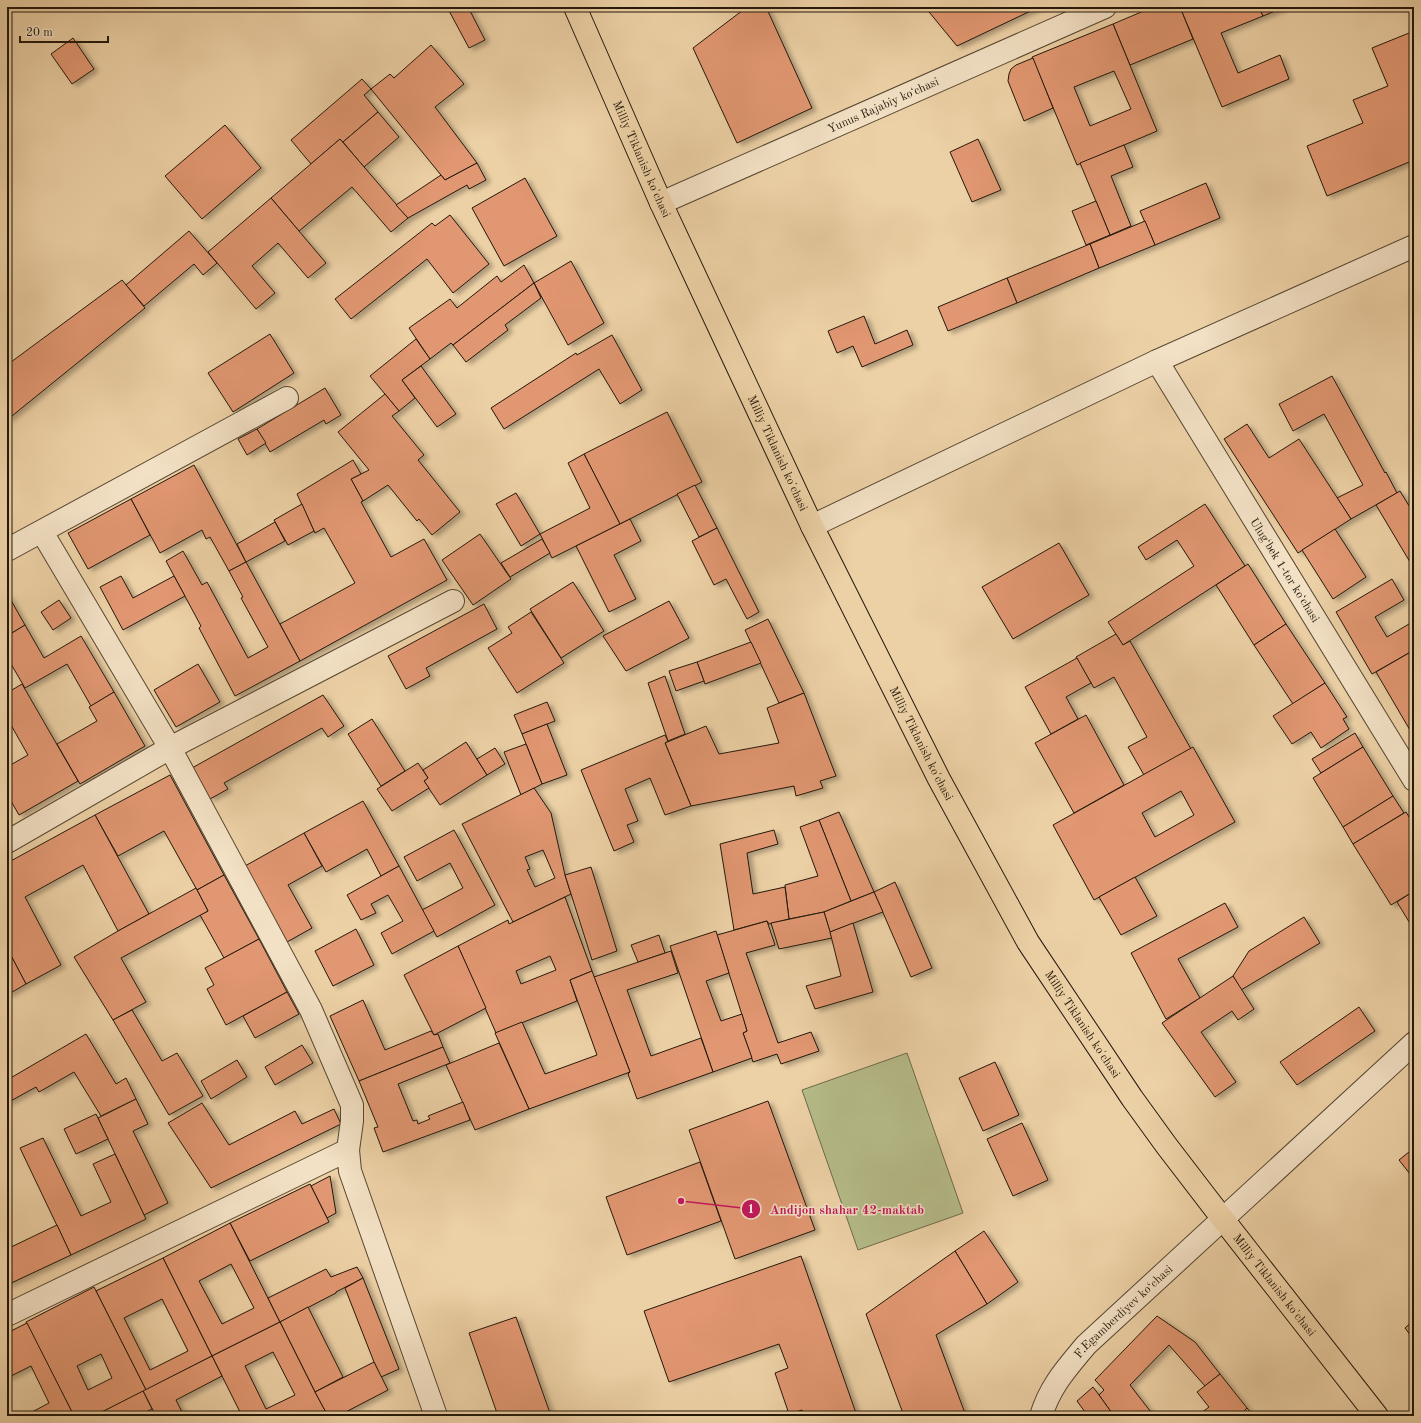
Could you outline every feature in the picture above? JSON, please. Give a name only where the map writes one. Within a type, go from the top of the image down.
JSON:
[{"type":"main road","name":"Milliy Tiklanish ko'chasi","points":[[575,7],[661,203],[812,526],[939,779],[1028,942],[1132,1098],[1222,1218],[1377,1416]]},
{"type":"street","name":"Yunus Rajabiy koʻchasi","points":[[661,203],[1105,7]]},
{"type":"street","points":[[812,526],[1157,361],[1414,246]]},
{"type":"street","name":"Ulug‘bek 1-tor koʻchasi","points":[[1157,361],[1414,780]]},
{"type":"street","points":[[7,550],[287,398]]},
{"type":"street","points":[[42,532],[170,748],[311,1010],[352,1105],[352,1121],[348,1150],[350,1171],[429,1414]]},
{"type":"street","points":[[7,842],[170,748],[453,601]]},
{"type":"street","name":"F.Egamberdiyev kо‘chasi","points":[[1041,1416],[1046,1400],[1063,1372],[1086,1345],[1222,1218],[1414,1043]]},
{"type":"street","points":[[7,1316],[348,1150]]},
{"type":"green space","points":[[907,1053],[963,1213],[858,1250],[802,1090]]},
{"type":"building","points":[[447,7],[468,7],[485,40],[469,48]]},
{"type":"building","points":[[747,7],[766,7],[812,108],[737,143],[693,48]]},
{"type":"building","points":[[925,7],[1039,7],[957,46]]},
{"type":"building","points":[[1153,7],[1180,7],[1193,39],[1130,65],[1113,24]]},
{"type":"building","points":[[1180,7],[1259,7],[1263,16],[1221,33],[1238,73],[1280,55],[1289,79],[1222,107]]},
{"type":"building","points":[[1259,7],[1285,7],[1263,16]]},
{"type":"building","points":[[1113,24],[1157,131],[1077,165],[1032,57]],"holes":[[[1114,71],[1131,109],[1090,126],[1074,87]]]},
{"type":"building","points":[[1414,31],[1414,160],[1327,196],[1307,146],[1363,123],[1353,100],[1388,86],[1372,48]]},
{"type":"building","points":[[73,38],[94,69],[72,84],[51,54]]},
{"type":"building","points":[[431,45],[464,84],[435,107],[477,163],[445,180],[371,89],[390,74],[394,78]]},
{"type":"building","points":[[1033,58],[1053,108],[1024,121],[1008,81],[1009,74],[1011,69],[1016,65]]},
{"type":"building","points":[[362,79],[371,89],[364,95],[378,112],[343,142],[340,139],[311,164],[291,140]]},
{"type":"building","points":[[378,112],[399,137],[364,167],[343,142]]},
{"type":"building","points":[[225,125],[261,168],[202,219],[165,176]]},
{"type":"building","points":[[340,139],[408,218],[391,232],[352,187],[299,231],[271,198]]},
{"type":"building","points":[[978,139],[1001,190],[972,202],[950,152]]},
{"type":"building","points":[[1124,145],[1133,167],[1111,176],[1131,226],[1110,235],[1080,163]]},
{"type":"building","points":[[477,163],[486,180],[469,189],[467,185],[408,218],[396,205],[441,175],[445,180]]},
{"type":"building","points":[[525,178],[557,236],[504,266],[472,208]]},
{"type":"building","points":[[1206,183],[1220,218],[1155,245],[1140,211]]},
{"type":"building","points":[[271,198],[326,263],[308,278],[278,243],[252,266],[275,293],[256,309],[208,252]]},
{"type":"building","points":[[1096,201],[1110,235],[1086,245],[1072,211]]},
{"type":"building","points":[[450,215],[489,264],[453,293],[427,259],[351,319],[335,299],[432,223],[435,226]]},
{"type":"building","points":[[1145,221],[1155,245],[1099,268],[1090,244]]},
{"type":"building","points":[[189,231],[217,263],[203,275],[194,264],[144,306],[126,285]]},
{"type":"building","points":[[1090,244],[1099,268],[1017,303],[1007,278]]},
{"type":"building","points":[[571,261],[604,323],[568,345],[534,283]]},
{"type":"building","points":[[524,265],[534,283],[453,345],[451,343],[430,359],[409,328],[450,299],[457,308],[497,276],[501,282]]},
{"type":"building","points":[[1007,278],[1017,303],[948,331],[938,307]]},
{"type":"building","points":[[122,280],[145,308],[7,420],[7,365]]},
{"type":"building","points":[[534,283],[541,298],[505,325],[508,330],[466,362],[453,345]]},
{"type":"building","points":[[864,316],[875,344],[907,330],[913,345],[862,367],[853,346],[837,353],[828,331]]},
{"type":"building","points":[[270,334],[294,373],[233,412],[208,373]]},
{"type":"building","points":[[612,335],[642,390],[620,404],[599,369],[504,429],[491,408],[576,353],[577,355]]},
{"type":"building","points":[[416,339],[430,359],[402,380],[415,398],[399,411],[370,376]]},
{"type":"building","points":[[421,366],[456,414],[437,427],[402,380]]},
{"type":"building","points":[[1332,376],[1397,493],[1351,519],[1337,498],[1363,485],[1324,414],[1293,431],[1279,404]]},
{"type":"building","points":[[325,388],[341,415],[326,424],[324,420],[270,452],[257,429]]},
{"type":"building","points":[[385,394],[399,411],[392,416],[424,455],[418,460],[460,512],[432,535],[419,519],[417,521],[388,485],[363,501],[351,479],[369,470],[338,432]]},
{"type":"building","points":[[667,412],[702,482],[620,524],[584,454]]},
{"type":"building","points":[[1247,424],[1269,458],[1299,439],[1351,519],[1298,553],[1224,439]]},
{"type":"building","points":[[257,429],[266,443],[247,455],[238,439]]},
{"type":"building","points":[[584,454],[620,524],[552,558],[540,534],[590,508],[568,463]]},
{"type":"building","points":[[353,460],[361,474],[351,479],[363,501],[361,502],[391,557],[424,539],[447,580],[300,661],[280,624],[355,583],[324,528],[315,533],[297,494]]},
{"type":"building","points":[[194,465],[246,562],[229,571],[210,537],[206,539],[202,530],[160,553],[131,499]]},
{"type":"building","points":[[695,485],[717,528],[699,537],[677,494]]},
{"type":"building","points":[[1400,491],[1414,514],[1414,560],[1410,562],[1376,505]]},
{"type":"building","points":[[516,493],[540,534],[521,546],[496,504]]},
{"type":"building","points":[[131,499],[150,535],[88,569],[68,533]]},
{"type":"building","points":[[302,504],[314,531],[288,545],[274,520]]},
{"type":"building","points":[[1205,504],[1245,566],[1123,645],[1108,622],[1194,566],[1177,540],[1146,560],[1138,547]]},
{"type":"building","points":[[630,519],[641,541],[614,555],[636,599],[609,612],[576,546]]},
{"type":"building","points":[[275,522],[285,541],[246,562],[237,544]]},
{"type":"building","points":[[717,528],[759,612],[747,619],[726,579],[714,585],[692,541]]},
{"type":"building","points":[[1335,529],[1366,577],[1333,599],[1302,550]]},
{"type":"building","points":[[480,534],[511,579],[473,605],[442,560]]},
{"type":"building","points":[[542,539],[550,553],[510,577],[501,563]]},
{"type":"building","points":[[1059,543],[1089,595],[1013,639],[982,587]]},
{"type":"building","points":[[183,551],[202,585],[207,582],[248,658],[268,647],[241,598],[243,597],[229,571],[246,562],[300,661],[235,696],[199,628],[201,626],[166,561]]},
{"type":"building","points":[[1248,564],[1286,624],[1254,645],[1216,585]]},
{"type":"building","points":[[121,576],[133,598],[174,576],[185,596],[123,630],[100,587]]},
{"type":"building","points":[[1392,579],[1404,600],[1375,617],[1387,637],[1414,621],[1414,650],[1372,674],[1336,612]]},
{"type":"building","points":[[573,582],[604,631],[561,658],[530,609]]},
{"type":"building","points":[[8,595],[25,625],[7,636],[7,596]]},
{"type":"building","points":[[59,600],[71,618],[53,630],[41,612]]},
{"type":"building","points":[[669,601],[689,638],[626,671],[603,636]]},
{"type":"building","points":[[484,604],[497,629],[426,668],[430,676],[406,689],[388,656]]},
{"type":"building","points":[[531,612],[564,663],[517,693],[488,648],[512,633],[508,627]]},
{"type":"building","points":[[768,619],[804,693],[779,703],[745,630]]},
{"type":"building","points":[[1286,624],[1325,683],[1293,704],[1254,645]]},
{"type":"building","points":[[25,625],[44,658],[81,636],[114,692],[91,706],[67,664],[25,688],[7,657],[7,636]]},
{"type":"building","points":[[1116,634],[1123,645],[1130,641],[1191,749],[1144,775],[1128,747],[1147,737],[1114,677],[1094,688],[1076,657]]},
{"type":"building","points":[[751,642],[761,663],[705,684],[697,662]]},
{"type":"building","points":[[1409,653],[1414,662],[1414,737],[1376,672]]},
{"type":"building","points":[[1077,658],[1091,683],[1066,697],[1078,719],[1051,734],[1025,687]]},
{"type":"building","points":[[697,662],[704,681],[676,691],[669,671]]},
{"type":"building","points":[[198,664],[220,702],[176,727],[154,690]]},
{"type":"building","points":[[665,676],[685,734],[668,741],[648,683]]},
{"type":"building","points":[[1325,683],[1347,717],[1343,719],[1349,729],[1321,748],[1311,732],[1292,744],[1273,716]]},
{"type":"building","points":[[22,684],[78,781],[19,815],[7,794],[7,767],[28,755],[7,718],[7,693]]},
{"type":"building","points":[[114,692],[145,746],[80,784],[57,744],[97,721],[89,707]]},
{"type":"building","points":[[804,693],[836,776],[820,781],[823,788],[796,796],[794,786],[691,806],[665,743],[706,726],[719,754],[779,743],[767,708]]},
{"type":"building","points":[[323,695],[344,726],[328,737],[322,728],[224,783],[228,789],[210,799],[192,768]]},
{"type":"building","points":[[547,702],[555,721],[522,734],[514,715]]},
{"type":"building","points":[[1086,715],[1124,785],[1074,813],[1035,743]]},
{"type":"building","points":[[372,719],[405,771],[381,786],[348,734]]},
{"type":"building","points":[[547,724],[567,775],[542,784],[522,734]]},
{"type":"building","points":[[1355,733],[1363,747],[1321,773],[1312,759]]},
{"type":"building","points":[[665,735],[668,741],[665,743],[691,806],[665,815],[650,778],[625,789],[638,821],[627,825],[634,842],[614,851],[581,770]]},
{"type":"building","points":[[466,742],[487,775],[440,805],[424,781],[428,778],[423,770]]},
{"type":"building","points":[[526,744],[542,784],[521,795],[504,752]]},
{"type":"building","points":[[1193,747],[1235,822],[1094,900],[1053,825]],"holes":[[[1181,791],[1194,815],[1155,837],[1142,813]]]},
{"type":"building","points":[[1363,747],[1393,796],[1343,827],[1313,778]]},
{"type":"building","points":[[495,748],[505,764],[487,775],[477,759]]},
{"type":"building","points":[[418,763],[428,778],[424,781],[429,788],[392,811],[377,789]]},
{"type":"building","points":[[170,775],[224,875],[197,890],[164,831],[118,856],[95,815]]},
{"type":"building","points":[[534,788],[551,813],[565,875],[571,894],[513,922],[462,824]],"holes":[[[543,850],[555,878],[535,887],[527,870],[530,869],[525,857]]]},
{"type":"building","points":[[1393,796],[1404,813],[1353,844],[1343,827]]},
{"type":"building","points":[[363,801],[399,866],[381,876],[367,849],[326,872],[304,833]]},
{"type":"building","points":[[839,812],[874,892],[851,901],[819,820]]},
{"type":"building","points":[[1406,812],[1414,825],[1414,891],[1391,905],[1353,844]]},
{"type":"building","points":[[95,815],[149,914],[118,931],[83,865],[25,897],[61,965],[26,984],[7,948],[7,863]]},
{"type":"building","points":[[819,820],[851,901],[824,912],[789,919],[785,885],[818,876],[800,827]]},
{"type":"building","points":[[454,830],[495,905],[437,937],[422,910],[463,888],[450,863],[417,881],[404,857]]},
{"type":"building","points":[[774,830],[778,844],[747,853],[753,894],[785,887],[789,919],[769,924],[767,921],[734,930],[720,844]]},
{"type":"building","points":[[304,833],[322,866],[288,885],[312,928],[287,942],[245,866]]},
{"type":"building","points":[[399,866],[434,931],[392,954],[381,933],[403,921],[388,895],[371,904],[376,913],[361,920],[347,895]]},
{"type":"building","points":[[591,867],[617,951],[592,960],[565,875]]},
{"type":"building","points":[[224,875],[259,939],[224,958],[200,915],[208,911],[197,890]]},
{"type":"building","points":[[1135,877],[1157,916],[1121,935],[1099,897]]},
{"type":"building","points":[[895,882],[932,968],[911,977],[874,892]]},
{"type":"building","points":[[196,888],[208,911],[121,958],[146,1002],[113,1020],[74,957]]},
{"type":"building","points":[[1414,891],[1414,930],[1397,902]]},
{"type":"building","points":[[874,892],[883,912],[830,932],[824,912]]},
{"type":"building","points":[[565,897],[592,971],[570,980],[577,1001],[496,1033],[458,946],[508,920],[509,924]],"holes":[[[550,956],[556,970],[521,984],[516,971]]]},
{"type":"building","points":[[1225,903],[1238,927],[1178,959],[1200,998],[1166,1019],[1131,953]]},
{"type":"building","points":[[824,912],[832,938],[779,949],[771,923]]},
{"type":"building","points":[[1304,917],[1320,943],[1241,990],[1233,976],[1249,951]]},
{"type":"building","points":[[767,921],[775,945],[746,953],[778,1043],[811,1032],[819,1051],[781,1064],[777,1054],[753,1062],[743,1033],[747,1031],[717,935]]},
{"type":"building","points":[[853,923],[873,992],[815,1009],[806,986],[841,976],[830,932]]},
{"type":"building","points":[[356,929],[374,965],[333,986],[315,951]]},
{"type":"building","points":[[716,931],[729,973],[706,981],[721,1021],[742,1014],[747,1031],[743,1033],[752,1058],[713,1072],[670,946]]},
{"type":"building","points":[[659,935],[665,953],[638,962],[631,945]]},
{"type":"building","points":[[259,939],[287,992],[226,1025],[207,989],[214,985],[205,968]]},
{"type":"building","points":[[458,946],[486,1008],[434,1035],[404,975]]},
{"type":"building","points":[[7,948],[26,984],[7,995]]},
{"type":"building","points":[[671,951],[678,973],[627,990],[651,1056],[701,1038],[713,1072],[637,1099],[628,1074],[630,1072],[594,977]]},
{"type":"building","points":[[592,971],[630,1072],[529,1109],[495,1033],[522,1022],[545,1074],[597,1055],[570,980]]},
{"type":"building","points":[[1233,976],[1254,1009],[1238,1020],[1232,1011],[1201,1032],[1236,1082],[1215,1097],[1162,1023]]},
{"type":"building","points":[[287,992],[299,1014],[255,1038],[243,1016]]},
{"type":"building","points":[[363,1000],[385,1050],[431,1031],[434,1035],[438,1034],[443,1047],[359,1081],[330,1016]]},
{"type":"building","points":[[1359,1007],[1375,1031],[1297,1085],[1280,1062]]},
{"type":"building","points":[[132,1010],[162,1061],[177,1053],[203,1096],[169,1115],[113,1020]]},
{"type":"building","points":[[86,1034],[116,1084],[126,1078],[136,1099],[101,1116],[74,1072],[39,1092],[36,1087],[7,1103],[7,1080]]},
{"type":"building","points":[[499,1043],[529,1109],[475,1130],[446,1065]]},
{"type":"building","points":[[302,1045],[313,1063],[275,1085],[265,1067]]},
{"type":"building","points":[[443,1047],[450,1063],[398,1084],[413,1121],[417,1120],[418,1124],[430,1119],[428,1116],[463,1102],[470,1120],[383,1152],[374,1128],[378,1127],[359,1081]]},
{"type":"building","points":[[237,1060],[247,1077],[211,1099],[201,1081]]},
{"type":"building","points":[[995,1062],[1019,1115],[983,1131],[959,1078]]},
{"type":"building","points":[[136,1099],[148,1124],[133,1131],[168,1203],[144,1215],[98,1118]]},
{"type":"building","points":[[768,1101],[815,1230],[735,1259],[689,1130]]},
{"type":"building","points":[[202,1103],[229,1145],[295,1111],[302,1124],[334,1109],[341,1124],[211,1188],[168,1123]]},
{"type":"building","points":[[96,1114],[108,1139],[76,1154],[64,1129]]},
{"type":"building","points":[[1022,1123],[1048,1180],[1013,1196],[987,1139]]},
{"type":"building","points":[[43,1138],[81,1216],[111,1202],[93,1164],[115,1154],[146,1219],[71,1255],[20,1148]]},
{"type":"building","points":[[1414,1148],[1414,1179],[1399,1160]]},
{"type":"building","points":[[700,1162],[721,1221],[627,1255],[606,1197]]},
{"type":"building","points":[[330,1176],[336,1213],[327,1218],[311,1186]]},
{"type":"building","points":[[310,1184],[329,1222],[250,1261],[230,1223]]},
{"type":"building","points":[[230,1223],[280,1322],[212,1356],[163,1258]],"holes":[[[231,1264],[254,1308],[222,1324],[199,1281]]]},
{"type":"building","points":[[57,1225],[71,1255],[7,1285],[7,1249]]},
{"type":"building","points":[[984,1231],[1018,1282],[987,1304],[955,1251]]},
{"type":"building","points":[[955,1251],[987,1304],[936,1335],[966,1416],[904,1416],[866,1314]]},
{"type":"building","points":[[801,1256],[857,1416],[804,1416],[802,1410],[789,1414],[775,1373],[788,1368],[779,1344],[669,1382],[644,1311]]},
{"type":"building","points":[[163,1258],[212,1356],[146,1390],[96,1291]],"holes":[[[162,1299],[188,1351],[150,1370],[124,1318]]]},
{"type":"building","points":[[357,1267],[363,1278],[280,1322],[268,1298],[326,1269],[331,1277]]},
{"type":"building","points":[[363,1278],[399,1369],[381,1377],[345,1288]]},
{"type":"building","points":[[94,1287],[146,1390],[94,1416],[74,1416],[26,1322]],"holes":[[[101,1354],[112,1378],[88,1390],[77,1366]]]},
{"type":"building","points":[[308,1307],[343,1377],[315,1392],[280,1322]]},
{"type":"building","points":[[1157,1316],[1195,1342],[1220,1374],[1205,1386],[1169,1345],[1130,1385],[1154,1416],[1114,1416],[1099,1395],[1104,1390],[1095,1380]]},
{"type":"building","points":[[516,1317],[551,1416],[498,1416],[469,1333]]},
{"type":"building","points":[[1414,1320],[1414,1340],[1405,1328]]},
{"type":"building","points":[[280,1322],[328,1416],[242,1416],[212,1356]],"holes":[[[273,1352],[295,1395],[266,1409],[245,1366]]]},
{"type":"building","points":[[27,1323],[74,1416],[34,1416],[32,1412],[49,1403],[31,1366],[7,1378],[7,1333]]},
{"type":"building","points":[[212,1356],[222,1376],[176,1400],[184,1416],[156,1416],[143,1391]]},
{"type":"building","points":[[374,1362],[388,1390],[338,1416],[328,1416],[315,1392]]},
{"type":"building","points":[[1220,1374],[1247,1408],[1239,1416],[1197,1416],[1209,1407],[1197,1392]]},
{"type":"building","points":[[1093,1387],[1114,1416],[1088,1416],[1077,1401]]},
{"type":"building","points":[[143,1391],[152,1409],[138,1416],[94,1416]]},
{"type":"building","points":[[1247,1408],[1254,1416],[1239,1416]]},
{"type":"place","name":"Andijon shahar 42-maktab","points":[[681,1201]]}]
